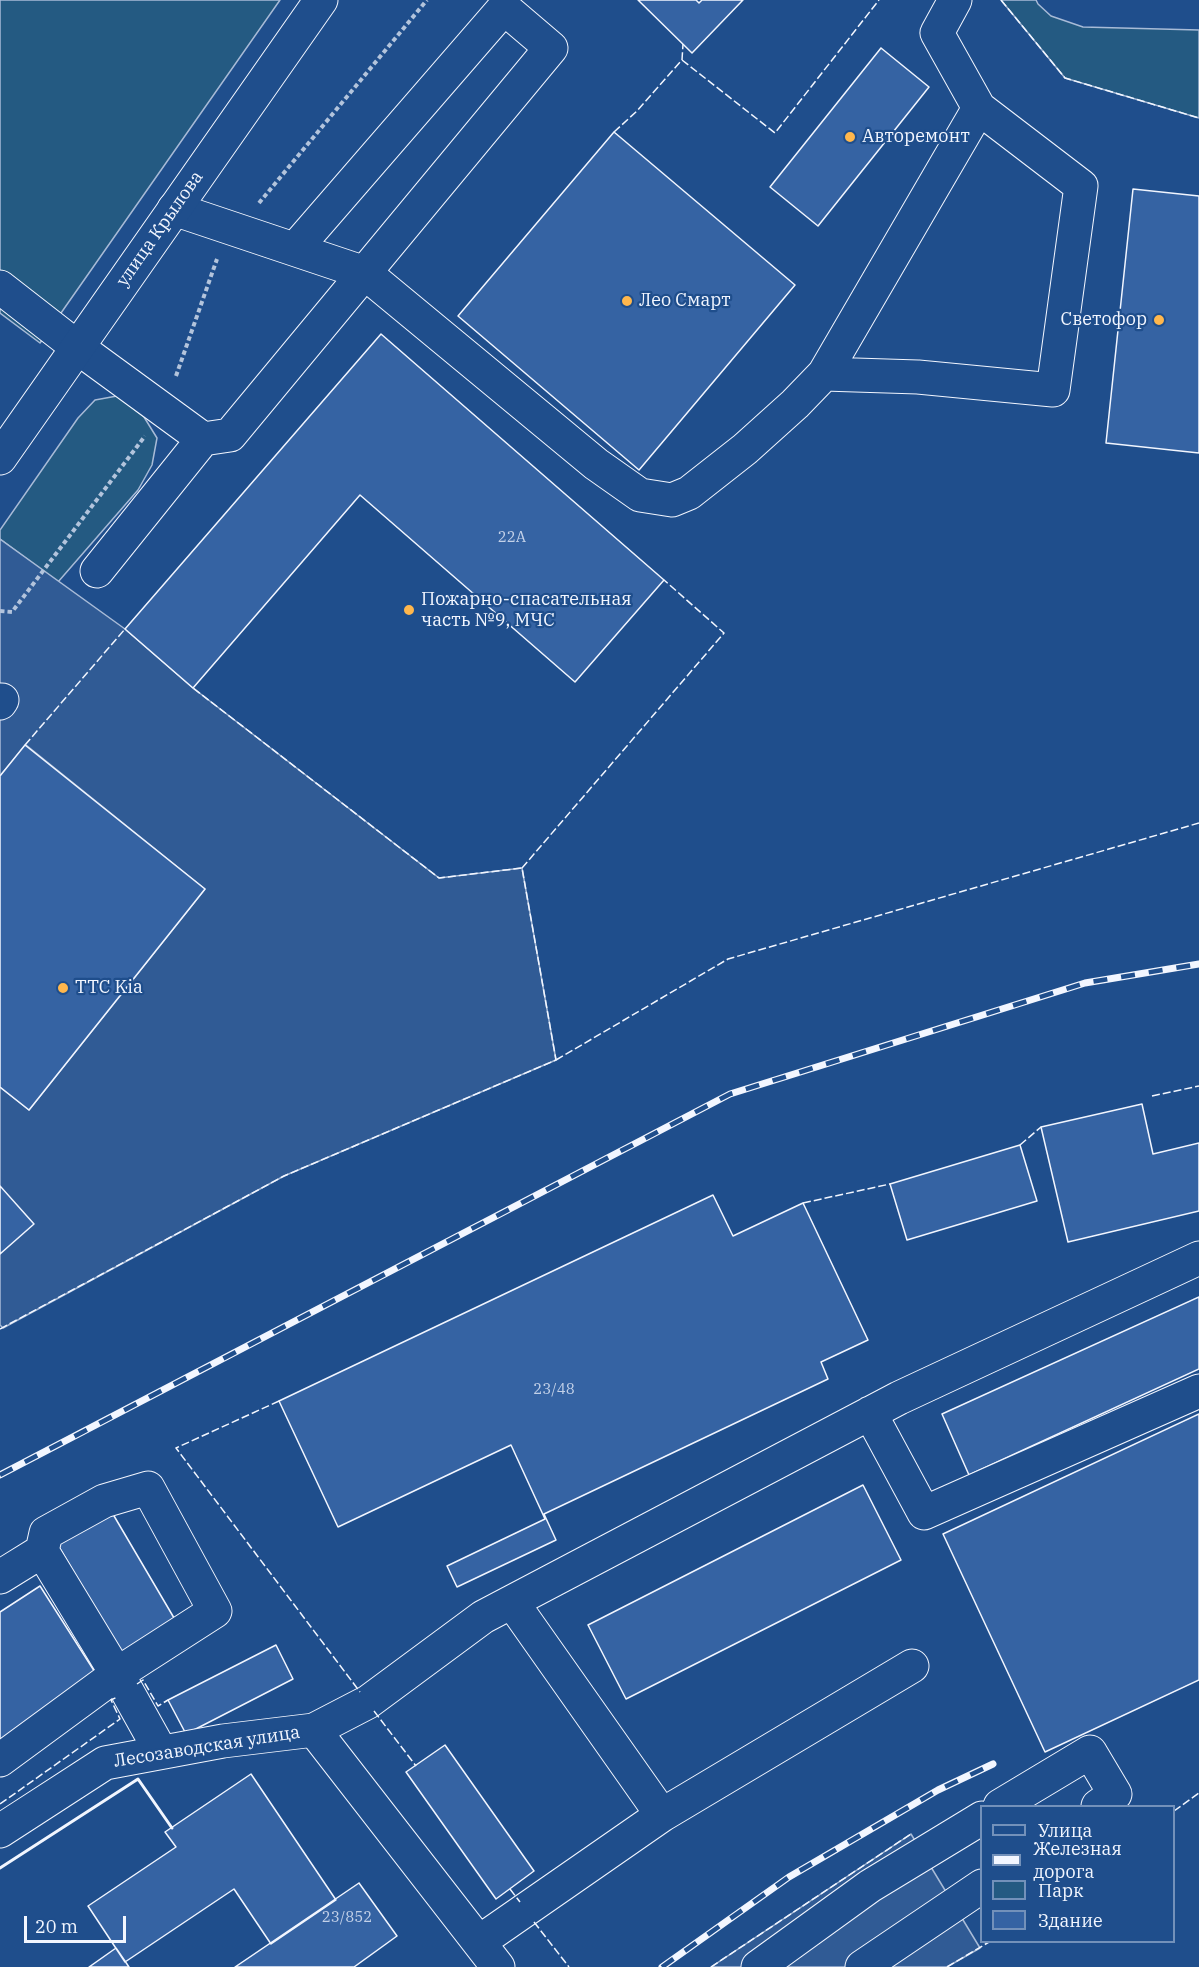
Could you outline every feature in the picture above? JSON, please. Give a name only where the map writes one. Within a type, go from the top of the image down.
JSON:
[{"type":"main road","name":"улица Крылова","points":[[0,458],[321,0]]},
{"type":"main road","points":[[824,374],[918,377],[1053,390],[1081,186],[979,108],[937,33],[955,0]]},
{"type":"main road","points":[[96,571],[203,439],[230,435],[552,48],[504,8],[295,249]]},
{"type":"main road","points":[[174,209],[365,273],[596,464],[640,495],[672,500],[689,493],[745,449],[824,374],[979,108]]},
{"type":"main road","points":[[0,287],[77,347],[203,439]]},
{"type":"main road","points":[[314,1730],[368,1702],[483,1617],[898,1398],[1199,1258]]},
{"type":"main road","points":[[870,1413],[924,1513],[1199,1391]]},
{"type":"main road","points":[[0,1760],[117,1674],[215,1611],[148,1488],[104,1501],[46,1533],[42,1551],[117,1674],[161,1752]]},
{"type":"main road","points":[[0,1576],[42,1551]]},
{"type":"main road","points":[[512,1602],[662,1815]]},
{"type":"main road","points":[[489,1954],[662,1815],[912,1665]]},
{"type":"main road","name":"Лесозаводская улица","points":[[0,1831],[105,1763],[223,1741],[314,1730],[489,1954]]},
{"type":"main road","points":[[1002,1805],[1090,1752],[1115,1794],[1099,1805]]},
{"type":"main road","points":[[758,1967],[870,1886],[980,1819]]},
{"type":"main road","points":[[862,1967],[980,1887]]},
{"type":"path","points":[[0,612],[12,612],[164,410],[220,252],[427,0]]},
{"type":"green space","points":[[0,0],[280,0],[40,343],[0,313]]},
{"type":"green space","points":[[1001,0],[1036,0],[1051,16],[1083,27],[1199,30],[1199,118],[1065,78]]},
{"type":"green space","points":[[117,396],[144,417],[157,438],[152,465],[138,490],[58,582],[0,539],[0,530],[78,418],[95,400]]},
{"type":"shaded area","points":[[0,539],[125,629],[193,688],[439,878],[522,868],[556,1060],[284,1176],[3,1328],[0,1325],[0,1087],[29,1110],[205,889],[26,745],[0,776]]},
{"type":"shaded area","points":[[911,1834],[980,1948],[947,1967],[711,1967]]},
{"type":"building","points":[[638,0],[696,0],[699,3],[702,0],[743,0],[692,53]]},
{"type":"building","name":"Авторемонт","points":[[881,48],[929,87],[818,226],[770,187]]},
{"type":"building","name":"Лео Смарт","points":[[614,132],[795,285],[639,470],[458,316]]},
{"type":"building","name":"Светофор","points":[[1133,189],[1199,196],[1199,453],[1106,443]]},
{"type":"building","points":[[381,334],[664,580],[575,682],[360,495],[193,688],[125,629]]},
{"type":"building","name":"ТТС Kia","points":[[25,745],[205,889],[29,1110],[0,1087],[0,776]]},
{"type":"building","points":[[1142,1104],[1153,1154],[1199,1143],[1199,1211],[1068,1242],[1041,1127]]},
{"type":"building","points":[[1020,1145],[1037,1201],[907,1240],[890,1184]]},
{"type":"building","points":[[0,1186],[34,1224],[0,1254]]},
{"type":"building","points":[[713,1195],[733,1236],[803,1203],[868,1340],[821,1362],[828,1379],[544,1514],[556,1540],[457,1587],[447,1566],[545,1519],[511,1445],[338,1527],[279,1401]]},
{"type":"building","points":[[1199,1297],[1199,1369],[969,1475],[942,1414]]},
{"type":"building","points":[[1199,1414],[1199,1680],[1045,1752],[943,1534]]},
{"type":"building","points":[[863,1485],[901,1560],[626,1699],[588,1625]]},
{"type":"building","points":[[107,1504],[177,1623],[123,1656],[53,1537]]},
{"type":"building","points":[[40,1586],[100,1680],[0,1744],[0,1612]]},
{"type":"building","points":[[276,1645],[293,1679],[186,1734],[168,1700]]},
{"type":"building","points":[[445,1745],[534,1871],[496,1899],[406,1772]]},
{"type":"building","points":[[251,1774],[336,1900],[271,1944],[234,1889],[125,1962],[88,1906],[176,1847],[165,1832]]},
{"type":"building","points":[[359,1883],[397,1936],[354,1967],[235,1967]]},
{"type":"building","points":[[116,1948],[129,1967],[89,1967]]},
{"type":"railway","points":[[0,1475],[730,1094],[1085,983],[1199,964]]},
{"type":"railway","points":[[662,1967],[789,1877],[938,1790],[993,1764]]},
{"type":"fence","points":[[682,60],[775,133],[879,0]]},
{"type":"fence","points":[[1001,0],[1065,78],[1199,118]]},
{"type":"fence","points":[[614,132],[637,111],[682,60],[683,44]]},
{"type":"fence","points":[[522,868],[724,633],[664,580]]},
{"type":"fence","points":[[25,745],[125,629]]},
{"type":"fence","points":[[0,1329],[284,1176],[556,1060],[522,868],[439,878],[193,688]]},
{"type":"fence","points":[[556,1060],[728,959],[1199,823]]},
{"type":"fence","points":[[1152,1096],[1199,1086]]},
{"type":"fence","points":[[1020,1145],[1041,1127]]},
{"type":"fence","points":[[803,1203],[890,1184]]},
{"type":"fence","points":[[279,1401],[176,1448],[360,1692]]},
{"type":"fence","points":[[137,1684],[143,1680],[158,1706],[168,1700]]},
{"type":"fence","points":[[0,1804],[120,1719],[111,1700],[117,1697]]},
{"type":"fence","points":[[374,1711],[416,1766]]},
{"type":"fence","points":[[1175,1810],[1199,1793]]},
{"type":"fence","points":[[711,1967],[911,1834]]},
{"type":"fence","points":[[510,1889],[520,1902]]},
{"type":"fence","points":[[534,1922],[569,1967]]},
{"type":"fence","points":[[947,1967],[987,1943]]},
{"type":"wall","points":[[0,1868],[138,1779],[172,1828]]},
{"type":"place","name":"Авторемонт","points":[[850,137]]},
{"type":"place","name":"Лео Смарт","points":[[627,301]]},
{"type":"place","name":"Светофор","points":[[1159,320]]},
{"type":"place","name":"Пожарно-спасательная часть №9, МЧС","points":[[409,610]]},
{"type":"place","name":"ТТС Kia","points":[[63,988]]}]
